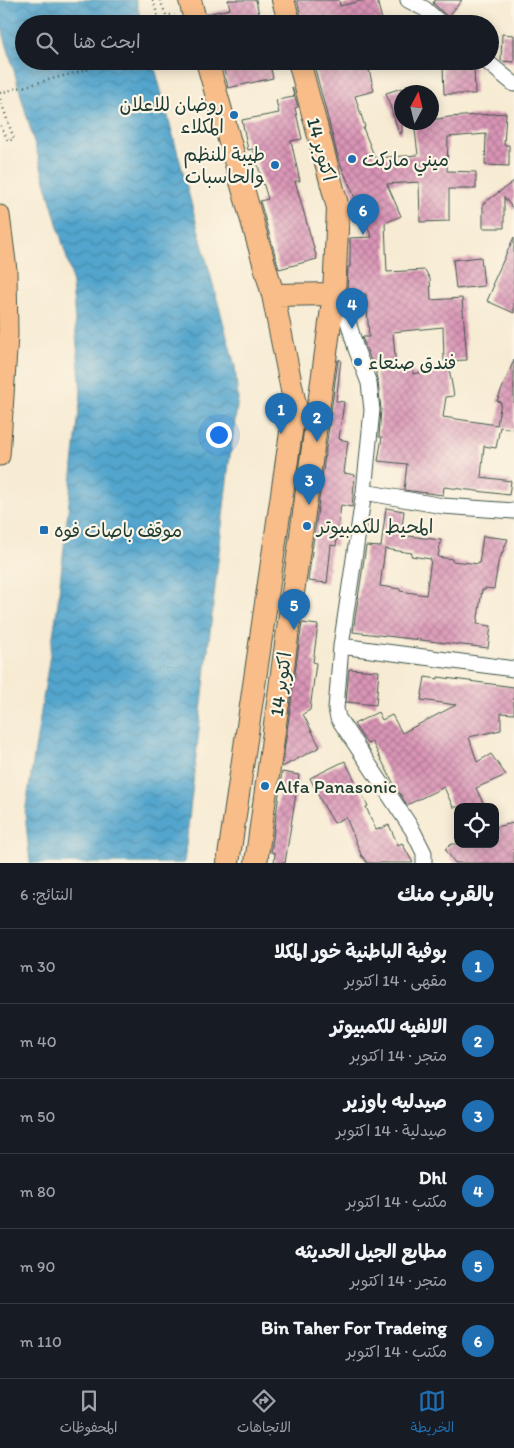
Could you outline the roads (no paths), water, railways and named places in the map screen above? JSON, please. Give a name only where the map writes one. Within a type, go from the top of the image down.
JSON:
[{"type":"highway","points":[[190,0],[194,15]]},
{"type":"highway","points":[[283,0],[287,15]]},
{"type":"highway","points":[[210,70],[272,295],[295,405],[228,863]]},
{"type":"highway","name":"14 اكتوبر","points":[[256,863],[334,294],[338,208],[301,70]]},
{"type":"highway","points":[[272,295],[334,294]]},
{"type":"main road","points":[[0,215],[7,270],[8,335],[0,456]]},
{"type":"street","points":[[408,0],[432,15]]},
{"type":"street","points":[[497,70],[514,84]]},
{"type":"street","points":[[334,294],[346,314],[368,383],[372,410],[364,492],[341,646],[336,709],[338,718],[412,830],[424,854],[424,863]]},
{"type":"street","points":[[364,492],[443,506],[514,511]]},
{"type":"street","points":[[341,646],[514,669]]},
{"type":"water","points":[[0,0],[136,0],[140,15],[15,15],[15,70],[155,70],[235,366],[238,399],[229,463],[184,863],[30,863],[25,813],[57,610],[81,393],[71,273],[0,21]]},
{"type":"place","name":"روضان للاعلان المكلاء","points":[[234,115]]},
{"type":"place","name":"ميني ماركت","points":[[352,159]]},
{"type":"place","name":"طيبة للنظم والحاسبات","points":[[275,165]]},
{"type":"place","name":"Bin Taher For Tradeing","points":[[363,235]]},
{"type":"place","name":"Dhl","points":[[352,329]]},
{"type":"place","name":"فندق صنعاء","points":[[358,362]]},
{"type":"place","name":"بوفية الباطنية خور المكلا","points":[[281,434]]},
{"type":"place","name":"الالفيه للكمبيوتر","points":[[317,442]]},
{"type":"place","name":"صيدليه باوزير","points":[[309,505]]},
{"type":"place","name":"المحيط للكمبيوتر","points":[[307,526]]},
{"type":"place","name":"موقف باصات فوه","points":[[44,530]]},
{"type":"place","name":"مطابع الجيل الحديثه","points":[[294,630]]},
{"type":"place","name":"Alfa Panasonic","points":[[265,786]]}]
